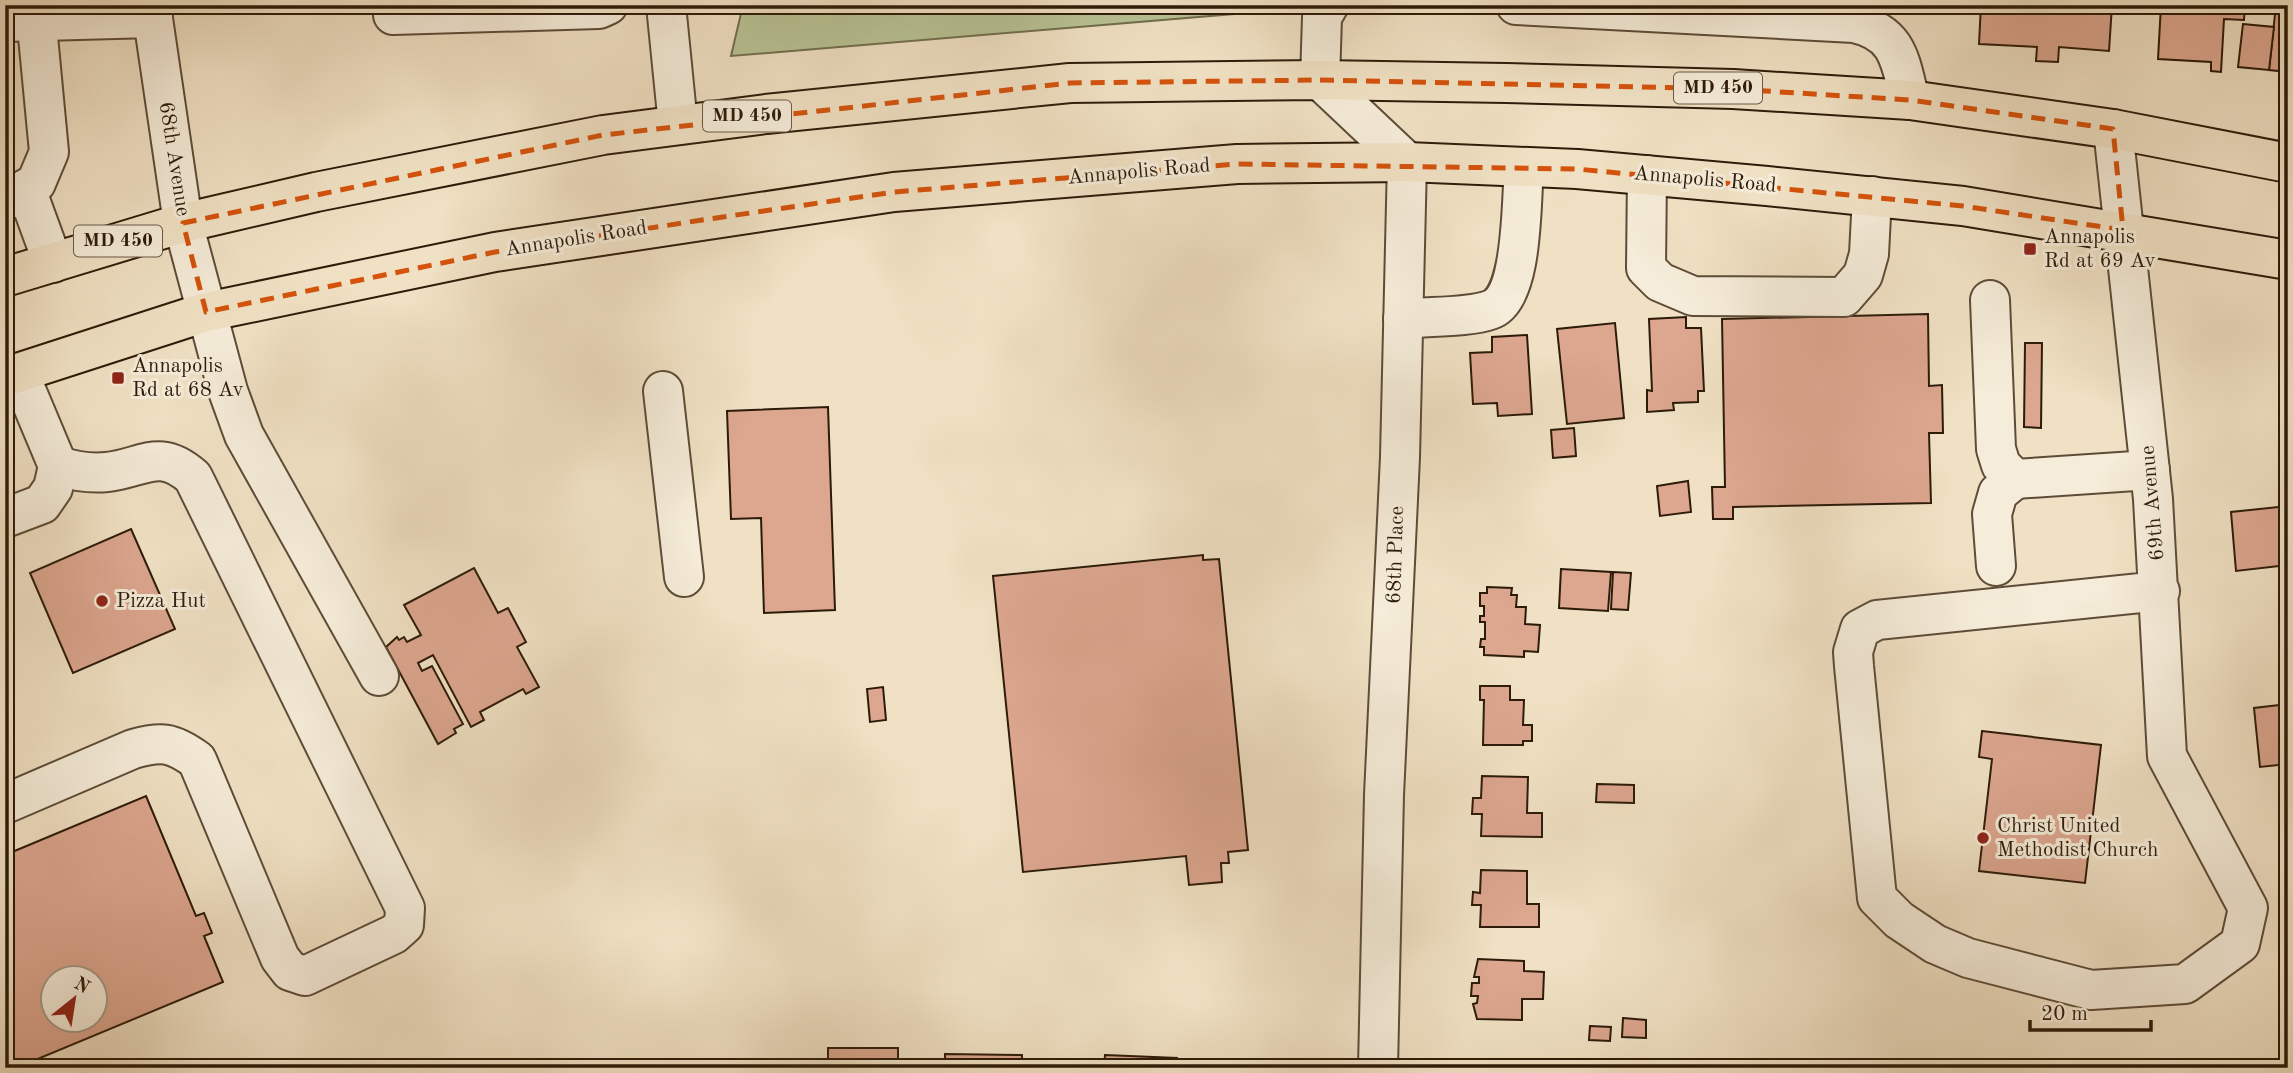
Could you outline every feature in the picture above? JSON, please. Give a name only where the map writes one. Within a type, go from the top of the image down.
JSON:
[{"type":"main road","name":"MD 450","points":[[5,277],[183,223],[458,163],[603,135],[1070,83],[1320,80],[1733,89],[1910,100],[2113,130],[2288,163]]},
{"type":"main road","name":"Annapolis Road","points":[[12,375],[206,312],[495,252],[894,192],[1237,164],[1407,162],[1647,175],[1964,206],[2123,230],[2288,260]]},
{"type":"street","points":[[393,15],[599,9],[608,5]]},
{"type":"street","points":[[666,5],[678,125]]},
{"type":"street","points":[[1329,5],[1322,17],[1320,80],[1407,162]]},
{"type":"street","points":[[1516,5],[1864,25],[1875,28],[1892,43],[1910,100]]},
{"type":"street","points":[[53,263],[16,195],[36,183],[49,152],[26,16],[152,11]]},
{"type":"street","name":"68th Avenue","points":[[152,11],[183,223],[206,312],[244,435],[379,676]]},
{"type":"street","name":"69th Avenue","points":[[2113,130],[2150,470],[2160,592],[2167,756],[2248,908],[2240,944],[2185,984],[2091,990],[1968,958],[1935,944],[1899,920],[1877,898],[1853,652],[1860,629],[1877,620],[2160,592]]},
{"type":"street","name":"68th Place","points":[[1378,1068],[1384,795],[1393,635],[1407,162]]},
{"type":"street","points":[[1403,318],[1492,310],[1507,295],[1515,276],[1524,168]]},
{"type":"street","points":[[1647,175],[1646,268],[1660,282],[1693,296],[1844,297],[1863,275],[1869,254],[1872,196]]},
{"type":"street","points":[[1990,300],[1996,449],[2001,464],[2015,479]]},
{"type":"street","points":[[5,517],[42,503],[53,488],[58,467],[12,375]]},
{"type":"street","points":[[663,391],[684,576]]},
{"type":"street","points":[[5,804],[133,749],[155,743],[177,746],[197,760],[280,958],[290,971],[305,976],[394,934],[404,925],[405,908],[193,477],[180,465],[160,459],[107,472],[79,472],[58,467]]},
{"type":"street","points":[[1996,566],[1992,514],[1998,493],[2015,479],[2150,470]]},
{"type":"highlighted area","points":[[1320,80],[1733,89],[1910,100],[2113,129],[2123,230],[1963,206],[1577,169],[1237,164],[894,192],[495,252],[206,312],[183,223],[603,135],[1070,83]]},
{"type":"green space","points":[[743,5],[1235,5],[1234,14],[731,56]]},
{"type":"building","points":[[1981,5],[2112,5],[2109,51],[2059,47],[2058,62],[2036,61],[2037,47],[1979,44]]},
{"type":"building","points":[[2161,5],[2245,5],[2244,20],[2224,19],[2221,72],[2211,71],[2211,62],[2158,59]]},
{"type":"building","points":[[2276,5],[2288,5],[2288,72],[2269,70]]},
{"type":"building","points":[[2243,24],[2274,27],[2269,70],[2238,67]]},
{"type":"building","points":[[1928,314],[1929,386],[1942,385],[1943,433],[1929,433],[1931,503],[1733,507],[1733,519],[1713,519],[1712,487],[1725,487],[1722,319]]},
{"type":"building","points":[[1686,317],[1686,328],[1701,328],[1704,391],[1698,391],[1698,402],[1673,403],[1674,410],[1647,412],[1647,390],[1652,391],[1649,319]]},
{"type":"building","points":[[1615,323],[1624,418],[1567,424],[1557,329]]},
{"type":"building","points":[[1527,335],[1532,414],[1498,416],[1497,403],[1473,404],[1470,353],[1492,352],[1492,337]]},
{"type":"building","points":[[2025,343],[2042,343],[2041,428],[2024,427]]},
{"type":"building","points":[[828,407],[835,610],[764,613],[761,518],[731,519],[727,411]]},
{"type":"building","points":[[1574,428],[1576,456],[1553,458],[1551,430]]},
{"type":"building","points":[[1688,481],[1691,512],[1660,516],[1657,486]]},
{"type":"building","points":[[2288,506],[2288,565],[2236,571],[2231,512]]},
{"type":"building","name":"Pizza Hut","points":[[131,529],[175,629],[73,673],[30,573]]},
{"type":"building","points":[[1203,555],[1203,560],[1219,559],[1248,850],[1228,852],[1229,863],[1221,863],[1222,882],[1189,885],[1186,856],[1023,872],[993,576]]},
{"type":"building","points":[[474,568],[498,613],[508,608],[526,642],[517,647],[539,687],[526,694],[523,689],[480,712],[484,720],[471,727],[433,655],[418,663],[422,671],[432,666],[463,724],[454,729],[456,733],[438,744],[386,647],[397,637],[399,640],[404,637],[407,642],[421,635],[404,605]]},
{"type":"building","points":[[1561,569],[1611,572],[1608,611],[1559,608]]},
{"type":"building","points":[[1613,572],[1631,573],[1628,610],[1611,609]]},
{"type":"building","points":[[1487,587],[1512,588],[1511,595],[1517,595],[1516,607],[1526,607],[1525,624],[1540,625],[1538,652],[1524,651],[1524,657],[1484,655],[1484,647],[1480,647],[1481,639],[1485,639],[1485,622],[1480,622],[1480,616],[1484,616],[1484,606],[1480,606],[1480,593],[1487,593]]},
{"type":"building","points":[[1480,686],[1510,686],[1510,700],[1524,700],[1523,725],[1532,725],[1532,741],[1523,741],[1523,745],[1483,745],[1484,700],[1480,700]]},
{"type":"building","points":[[883,687],[886,720],[870,722],[867,689]]},
{"type":"building","points":[[2288,704],[2288,764],[2260,767],[2254,708]]},
{"type":"building","points":[[1982,731],[2101,745],[2085,883],[1979,871],[1992,759],[1979,757]]},
{"type":"building","points":[[1482,776],[1528,777],[1527,813],[1542,813],[1542,837],[1481,836],[1482,814],[1472,814],[1473,798],[1481,798]]},
{"type":"building","points":[[1597,784],[1634,785],[1634,803],[1596,802]]},
{"type":"building","points":[[146,796],[196,916],[204,913],[212,933],[204,936],[223,982],[108,1030],[108,964],[38,964],[38,1034],[98,1034],[16,1068],[5,1068],[5,855]]},
{"type":"building","points":[[1481,870],[1527,871],[1527,904],[1539,904],[1539,927],[1480,927],[1481,905],[1472,905],[1473,892],[1480,893]]},
{"type":"building","points":[[1478,959],[1524,961],[1524,971],[1544,972],[1543,999],[1522,999],[1522,1020],[1477,1019],[1473,1004],[1477,1003],[1478,996],[1471,996],[1472,983],[1479,983],[1479,977],[1474,977]]},
{"type":"building","points":[[1623,1018],[1646,1020],[1646,1038],[1622,1037]]},
{"type":"building","points":[[1590,1026],[1611,1027],[1610,1041],[1589,1040]]},
{"type":"building","points":[[828,1048],[898,1048],[898,1068],[828,1068]]},
{"type":"building","points":[[945,1054],[1022,1055],[1022,1068],[945,1068]]},
{"type":"building","points":[[1105,1055],[1177,1058],[1177,1068],[1104,1068]]},
{"type":"building","points":[[1476,1059],[1551,1059],[1551,1068],[1476,1068]]},
{"type":"place","name":"Annapolis Rd at 69 Av","points":[[2030,249]]},
{"type":"place","name":"Annapolis Rd at 68 Av","points":[[118,378]]},
{"type":"place","name":"Pizza Hut","points":[[102,601]]},
{"type":"place","name":"Christ United Methodist Church","points":[[1983,838]]}]
